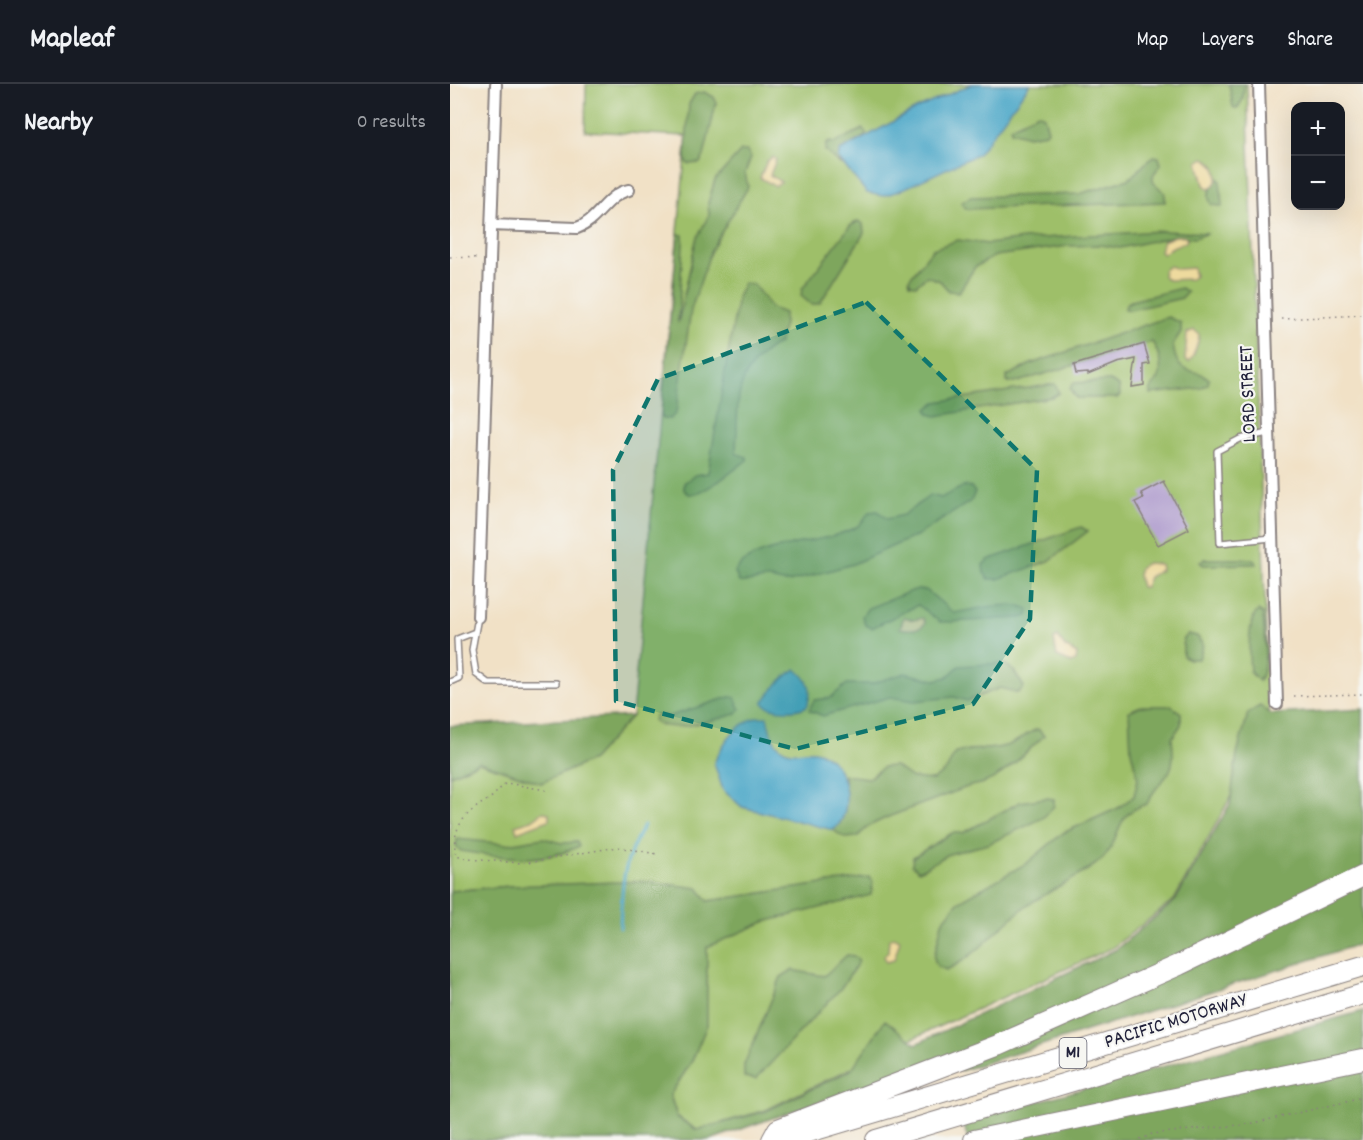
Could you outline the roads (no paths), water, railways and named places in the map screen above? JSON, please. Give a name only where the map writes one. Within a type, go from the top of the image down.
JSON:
[{"type":"highway","points":[[772,1140],[778,1129],[998,1045],[1179,965],[1363,876]]},
{"type":"highway","name":"PACIFIC MOTORWAY","points":[[782,1140],[1363,966]]},
{"type":"highway","name":"PACIFIC MOTORWAY","points":[[876,1140],[1363,994]]},
{"type":"highway","points":[[974,1140],[1363,1059]]},
{"type":"street","points":[[478,617],[496,84]]},
{"type":"street","name":"LORD STREET","points":[[1259,84],[1277,704]]},
{"type":"street","points":[[491,225],[577,228],[588,223],[619,193],[628,190]]},
{"type":"lane","points":[[1268,433],[1240,439],[1217,451],[1220,543],[1272,538]]},
{"type":"lane","points":[[478,617],[472,650],[476,674],[488,683],[556,683]]},
{"type":"lane","points":[[450,682],[459,678],[457,639],[475,632]]},
{"type":"water","points":[[972,84],[1030,84],[978,154],[899,191],[883,196],[867,193],[838,158],[840,151],[916,109]]},
{"type":"water","points":[[796,669],[809,685],[810,694],[807,706],[784,710],[772,708],[763,703],[774,688]]},
{"type":"water","points":[[757,717],[767,717],[774,740],[783,749],[792,752],[815,751],[826,756],[835,764],[845,787],[846,800],[845,812],[833,830],[742,807],[723,790],[714,763],[731,735],[742,725]]},
{"type":"waterway","points":[[620,928],[624,874],[631,851],[644,825]]}]
